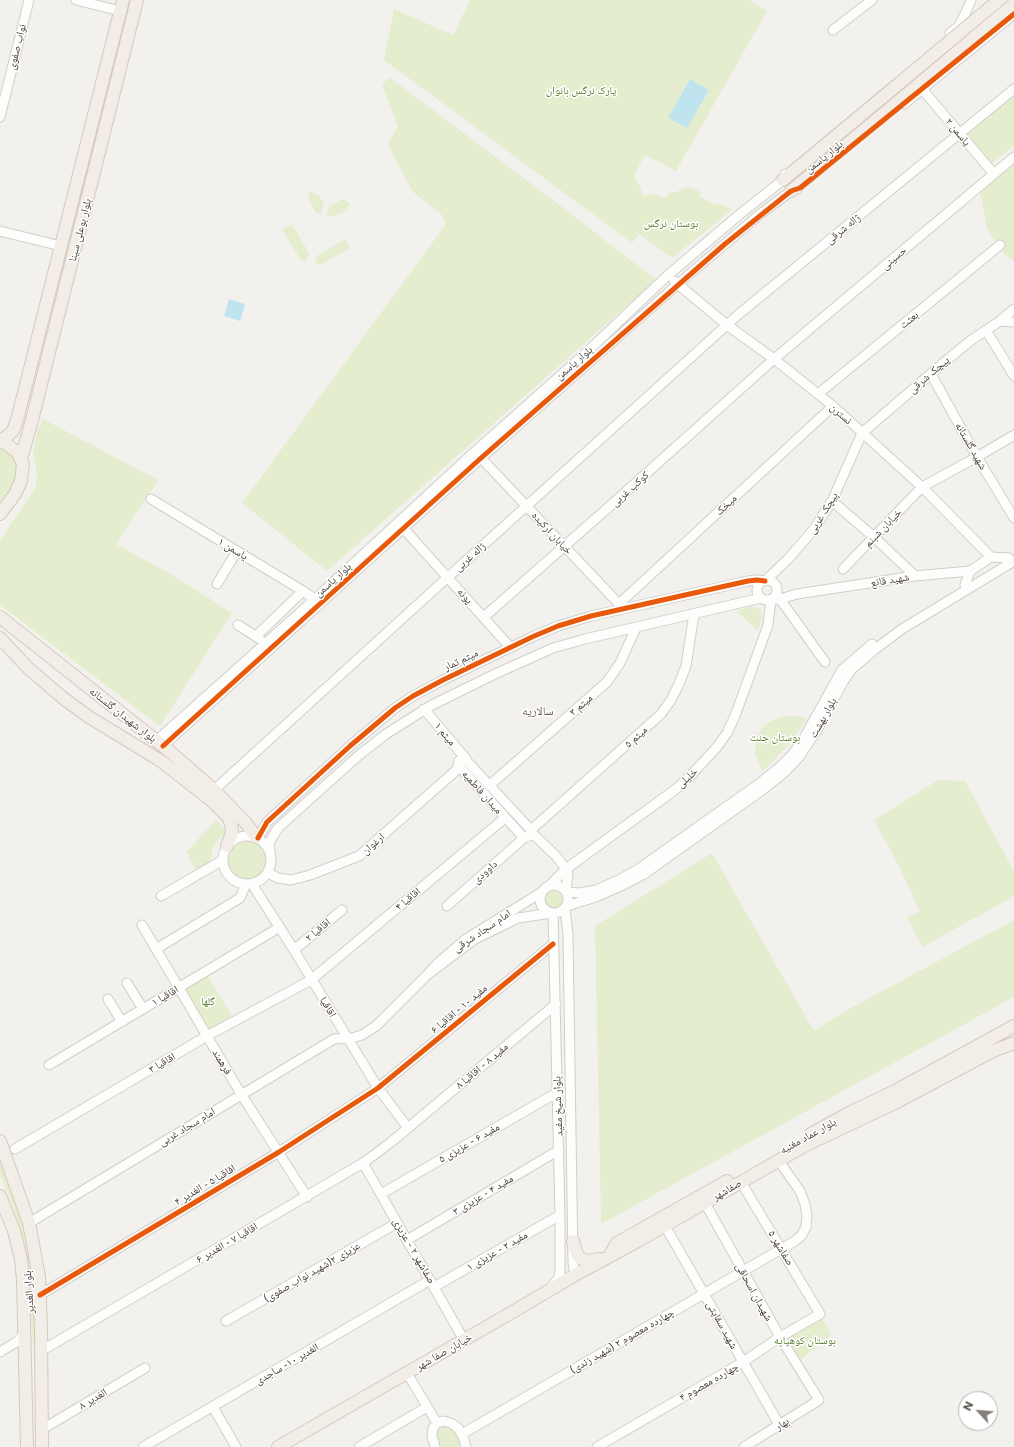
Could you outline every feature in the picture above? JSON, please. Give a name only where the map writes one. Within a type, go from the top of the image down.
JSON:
[{"type":"main road","name":"بلوار بوعلی سینا","points":[[0,514],[15,494],[21,482],[23,465],[21,459],[137,0]]},
{"type":"main road","points":[[783,180],[999,0]]},
{"type":"main road","points":[[791,191],[1014,4]]},
{"type":"main road","name":"بلوار بوعلی سینا","points":[[0,441],[13,431],[17,420],[121,5]]},
{"type":"main road","points":[[0,441],[12,447],[21,459]]},
{"type":"main road","name":"بلوار شهیدان گلستانه","points":[[0,618],[160,744],[214,790],[245,822],[257,838]]},
{"type":"main road","name":"بلوار شهیدان گلستانه","points":[[0,638],[28,668],[63,698],[90,717],[161,761],[212,801],[228,817],[231,824],[232,832],[227,846]]},
{"type":"main road","name":"بلوار عماد مغنیه","points":[[610,1256],[617,1243],[685,1204],[851,1112],[895,1091],[1014,1026]]},
{"type":"main road","name":"بلوار عماد مغنیه","points":[[844,1126],[895,1103],[993,1051],[1014,1043]]},
{"type":"main road","name":"صفاشهر","points":[[610,1256],[806,1145],[844,1126]]},
{"type":"main road","name":"بلوار الغدیر","points":[[0,1142],[29,1223],[37,1257],[40,1295],[42,1447]]},
{"type":"main road","name":"بلوار الغدیر","points":[[0,1196],[4,1214],[14,1231],[21,1259],[27,1447]]},
{"type":"main road","points":[[573,1241],[576,1254],[584,1260],[596,1260],[610,1256]]},
{"type":"main road","name":"خیابان صفا شهر","points":[[278,1447],[610,1256]]},
{"type":"street","name":"نواب صفوی","points":[[0,118],[29,0]]},
{"type":"street","points":[[76,0],[121,5]]},
{"type":"street","points":[[833,30],[872,0]]},
{"type":"street","name":"بلوار یاسمن","points":[[160,744],[266,643],[318,602],[471,455],[589,350],[667,276],[783,180],[786,172],[958,26],[968,10],[971,0]]},
{"type":"street","points":[[958,26],[976,13],[984,10],[994,10],[998,12],[1000,18],[994,31]]},
{"type":"street","name":"بلوار یاسمن","points":[[171,733],[318,602],[404,529],[481,458],[678,284],[725,244],[791,191],[800,188],[1014,14]]},
{"type":"street","name":"یاسمن ۲","points":[[922,89],[994,174]]},
{"type":"street","name":"ژاله شرقی","points":[[727,324],[1014,89]]},
{"type":"street","name":"حسینی","points":[[774,359],[1014,157]]},
{"type":"street","points":[[0,231],[61,246]]},
{"type":"street","name":"بعثت","points":[[818,394],[1000,245]]},
{"type":"street","name":"نسترن","points":[[667,276],[833,406],[922,487],[991,557]]},
{"type":"street","name":"پیچک شرقی","points":[[862,433],[970,341],[1000,321],[1014,309]]},
{"type":"street","points":[[1000,321],[1014,322]]},
{"type":"street","name":"ژاله غربی","points":[[214,790],[727,324]]},
{"type":"street","points":[[986,330],[1014,376]]},
{"type":"street","name":"کوکب غربی","points":[[484,617],[774,359]]},
{"type":"street","name":"شهید گلستانه","points":[[931,374],[977,457],[1014,518]]},
{"type":"street","name":"میخک","points":[[619,607],[833,406]]},
{"type":"street","name":"پیچک غربی","points":[[771,580],[805,541],[832,501],[862,433]]},
{"type":"street","name":"خیابان شبنم","points":[[843,569],[922,487],[1014,435]]},
{"type":"street","name":"خیابان ارکیده","points":[[481,458],[619,607]]},
{"type":"street","name":"یاسمن ۱","points":[[151,499],[303,591],[318,602]]},
{"type":"street","points":[[832,501],[874,537],[915,576]]},
{"type":"street","name":"پونه","points":[[404,529],[510,647]]},
{"type":"street","points":[[217,584],[237,551]]},
{"type":"street","points":[[965,584],[970,570],[991,557],[1012,558]]},
{"type":"street","name":"بلوار بهشت","points":[[566,892],[596,890],[619,880],[640,868],[760,783],[781,766],[804,738],[842,670],[849,662],[898,625],[965,584],[1012,558]]},
{"type":"street","name":"بلوار بهشت","points":[[566,907],[596,897],[644,874],[765,788],[786,771],[799,757],[817,730],[843,682],[852,669],[902,629],[1012,558]]},
{"type":"street","name":"شهید قانع","points":[[768,598],[915,576],[970,570]]},
{"type":"street","points":[[771,580],[758,586],[825,662]]},
{"type":"street","points":[[270,850],[267,845],[257,838],[248,835],[240,836],[227,846],[223,860],[224,869],[236,882],[249,884],[262,880],[268,873],[271,862],[270,850],[269,844],[272,836],[278,828],[358,756],[386,734],[424,709],[495,674],[553,648],[584,639],[768,598],[777,591],[771,580]]},
{"type":"street","points":[[721,588],[748,581],[771,580],[784,591],[797,594]]},
{"type":"street","points":[[721,588],[742,585],[747,586],[768,598]]},
{"type":"street","name":"میثم تمار","points":[[257,838],[267,822],[350,746],[395,708],[413,696],[510,647],[558,626],[619,607],[721,588]]},
{"type":"street","points":[[256,636],[303,591]]},
{"type":"street","name":"خلیلی","points":[[546,889],[566,869],[676,789],[706,760],[727,734],[760,648],[768,598]]},
{"type":"street","name":"میثم ۵","points":[[529,834],[661,714],[671,700],[686,666],[694,614]]},
{"type":"street","points":[[238,625],[266,643]]},
{"type":"street","name":"میثم ۳","points":[[490,785],[607,682],[620,664],[636,628]]},
{"type":"street","name":"میثم ۱","points":[[424,709],[466,759]]},
{"type":"street","name":"میدان فاطمیه","points":[[462,758],[466,759],[490,785],[529,834],[505,818],[458,765],[462,758]]},
{"type":"street","name":"ارغوان","points":[[268,873],[278,878],[290,880],[310,875],[359,856],[460,767]]},
{"type":"street","name":"اقاقیا ۴","points":[[311,980],[505,818]]},
{"type":"street","points":[[529,834],[556,856],[568,874],[566,892],[568,899],[566,907],[560,912],[552,913],[543,907],[540,897],[546,889],[558,886],[566,892]]},
{"type":"street","name":"داوودی","points":[[447,906],[529,834]]},
{"type":"street","points":[[161,896],[223,860]]},
{"type":"street","points":[[156,949],[240,898],[249,884]]},
{"type":"street","name":"اقاقیا","points":[[249,884],[280,927],[346,1038],[378,1088],[408,1128]]},
{"type":"street","name":"امام سجاد شرقی","points":[[346,1038],[362,1035],[376,1026],[437,964],[466,939],[546,889]]},
{"type":"street","name":"بلوار شیخ مفید","points":[[566,907],[568,924],[573,1262],[575,1275]]},
{"type":"street","name":"اقاقیا ۲","points":[[294,950],[342,910]]},
{"type":"street","name":"بلوار شیخ مفید","points":[[546,1293],[558,1279],[560,1267],[560,1150],[552,913]]},
{"type":"street","name":"امام سجاد شرقی","points":[[427,975],[475,939],[518,918],[552,913]]},
{"type":"street","name":"فرهمند","points":[[142,925],[242,1094],[307,1197]]},
{"type":"street","name":"اقاقیا ۱","points":[[49,1065],[280,927]]},
{"type":"street","name":"مفید ۱۰ - اقاقیا ۶","points":[[378,1088],[553,944]]},
{"type":"street","name":"اقاقیا ۳","points":[[15,1149],[207,1036],[311,980]]},
{"type":"street","points":[[127,983],[143,1009]]},
{"type":"street","points":[[108,999],[122,1022]]},
{"type":"street","name":"مفید ۸ - اقاقیا ۸","points":[[408,1128],[556,1004]]},
{"type":"street","name":"امام سجاد غربی","points":[[29,1223],[334,1039],[346,1038]]},
{"type":"street","name":"اقاقیا ۵ - الغدیر ۴","points":[[40,1295],[279,1152],[378,1088]]},
{"type":"street","name":"مفید ۶ - عزیزی ۵","points":[[381,1194],[558,1092]]},
{"type":"street","name":"اقاقیا ۷ - الغدیر ۶","points":[[41,1351],[363,1163],[408,1128]]},
{"type":"street","name":"مفید ۴ - عزیزی ۳","points":[[407,1240],[560,1150]]},
{"type":"street","name":"چهارده معصوم ۲ (شهید زندی)","points":[[462,1434],[795,1241],[806,1227],[807,1216],[805,1204],[800,1191],[779,1161]]},
{"type":"street","name":"صفاشهر ۲ - عزیزی","points":[[363,1163],[464,1340]]},
{"type":"street","name":"صفاشهر ۵","points":[[741,1182],[820,1314]]},
{"type":"street","name":"شهیدان اسحاقی","points":[[705,1203],[780,1337],[819,1400]]},
{"type":"street","name":"مفید ۲ - عزیزی ۱","points":[[432,1284],[560,1215]]},
{"type":"street","name":"عزیزی ۲(شهید نواب صفوی)","points":[[226,1321],[397,1222]]},
{"type":"street","name":"شهید سقایتی","points":[[665,1226],[780,1426]]},
{"type":"street","points":[[560,1267],[566,1269],[570,1268],[573,1262]]},
{"type":"street","name":"الغدیر ۱۰- ساجدی","points":[[143,1447],[213,1406],[432,1284]]},
{"type":"street","name":"چهارده معصوم ۴","points":[[597,1447],[743,1362],[780,1337],[820,1314]]},
{"type":"street","points":[[0,1352],[18,1341],[24,1333]]},
{"type":"street","name":"الغدیر ۸","points":[[41,1430],[145,1368]]},
{"type":"street","points":[[407,1373],[437,1423]]},
{"type":"street","name":"بهار","points":[[744,1447],[780,1426],[819,1400]]},
{"type":"street","points":[[213,1406],[236,1447]]},
{"type":"street","points":[[359,1447],[428,1407]]},
{"type":"street","points":[[434,1447],[432,1432],[437,1423],[443,1421],[451,1423],[458,1428],[462,1434],[466,1447]]},
{"type":"green space","name":"پارک نرگس بانوان","points":[[470,0],[751,0],[767,11],[676,171],[645,155],[634,175],[644,196],[653,194],[665,198],[671,192],[691,188],[701,192],[699,196],[715,205],[716,202],[732,210],[672,258],[639,234],[632,243],[384,60],[394,9],[453,35]]},
{"type":"green space","points":[[389,77],[566,210],[656,280],[327,571],[242,503],[446,224],[441,214],[413,192],[387,144],[398,127],[382,85]]},
{"type":"green space","points":[[1014,95],[1014,146],[990,165],[966,135]]},
{"type":"green space","points":[[1012,163],[1014,163],[1014,261],[1005,255],[987,229],[980,190]]},
{"type":"green space","points":[[309,192],[318,194],[324,205],[321,214],[315,212],[308,197]]},
{"type":"green space","points":[[342,199],[350,203],[347,210],[332,217],[326,215],[330,206]]},
{"type":"green space","points":[[292,224],[309,253],[306,262],[300,259],[282,229]]},
{"type":"green space","points":[[346,239],[350,248],[320,265],[315,263],[318,255]]},
{"type":"green space","points":[[43,419],[158,480],[116,544],[174,576],[232,613],[160,726],[0,605],[0,540],[36,487],[37,473],[33,455],[37,431]]},
{"type":"green space","points":[[0,446],[6,449],[16,459],[18,477],[0,504]]},
{"type":"green space","points":[[751,606],[760,609],[762,613],[758,631],[736,611]]},
{"type":"green space","name":"بوستان جنت","points":[[792,716],[807,718],[791,743],[762,772],[755,752],[757,736],[763,727],[769,722],[781,717]]},
{"type":"green space","points":[[938,780],[965,781],[1014,871],[1014,894],[1011,898],[922,947],[907,917],[920,912],[900,868],[874,820]]},
{"type":"green space","points":[[216,820],[227,831],[215,843],[211,863],[197,872],[186,852]]},
{"type":"green space","points":[[247,841],[257,844],[263,850],[266,860],[263,870],[257,876],[247,879],[237,876],[231,870],[228,860],[231,850],[237,844]]},
{"type":"green space","points":[[712,853],[814,1031],[847,1010],[1014,920],[1014,997],[601,1224],[595,926]]},
{"type":"green space","points":[[554,889],[561,892],[564,899],[561,906],[554,909],[547,906],[544,899],[547,892]]},
{"type":"green space","name":"گلها","points":[[207,974],[232,1016],[208,1031],[184,989]]},
{"type":"green space","points":[[0,1162],[17,1205],[28,1239],[32,1264],[35,1316],[34,1359],[31,1288],[26,1248],[0,1173]]},
{"type":"green space","name":"بوستان کوهپایه","points":[[821,1317],[831,1333],[830,1337],[800,1360],[785,1337]]},
{"type":"green space","points":[[442,1427],[448,1427],[454,1431],[460,1439],[461,1447],[438,1447],[436,1434]]},
{"type":"water","points":[[690,79],[709,90],[687,128],[668,118]]},
{"type":"water","points":[[229,299],[245,304],[240,321],[224,316]]},
{"type":"cycle path","points":[[163,746],[481,458],[725,244],[791,191],[800,188],[1014,14]]},
{"type":"cycle path","points":[[258,838],[267,822],[350,746],[395,708],[413,696],[443,680],[558,626],[591,616],[748,581],[765,581]]},
{"type":"cycle path","points":[[40,1295],[279,1152],[378,1088],[553,944]]},
{"type":"district","name":"سالاریه","points":[[538,711]]},
{"type":"park label","name":"بوستان نرگس","points":[[671,224]]}]
